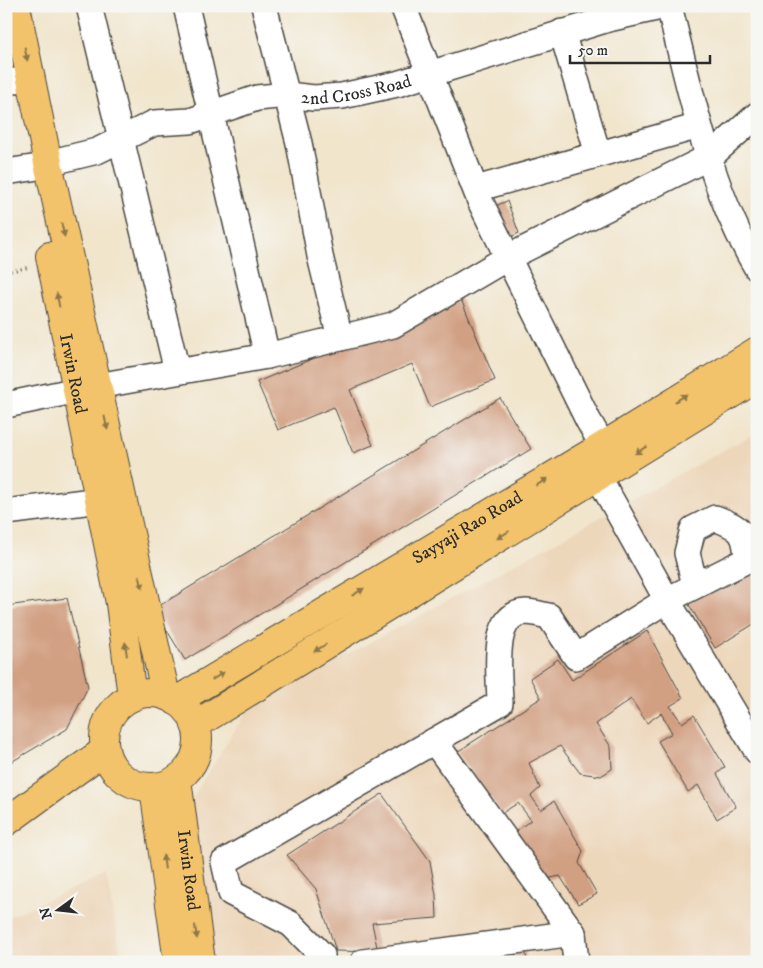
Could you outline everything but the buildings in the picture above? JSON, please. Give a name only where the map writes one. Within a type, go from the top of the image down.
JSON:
[{"type":"main road","points":[[16,6],[29,168]]},
{"type":"main road","name":"Irwin Road","points":[[6,51],[10,82],[29,168],[87,388],[100,500],[120,602],[132,697]]},
{"type":"main road","name":"Sayyaji Rao Road","points":[[171,698],[603,446],[757,351]]},
{"type":"main road","name":"Sayyaji Rao Road","points":[[195,725],[757,378]]},
{"type":"main road","points":[[87,388],[171,698]]},
{"type":"main road","points":[[156,693],[171,698],[188,711],[195,725],[198,740],[196,755],[189,769],[166,784],[129,782],[118,774],[110,763],[105,750],[104,738],[110,719],[121,704],[132,697],[156,693]]},
{"type":"main road","points":[[6,822],[105,750]]},
{"type":"main road","name":"Irwin Road","points":[[166,784],[180,903],[178,962]]},
{"type":"main road","name":"Irwin Road","points":[[180,903],[201,962]]},
{"type":"street","points":[[89,6],[177,371]]},
{"type":"street","points":[[186,6],[267,356]]},
{"type":"street","points":[[264,6],[298,143],[320,256],[340,338]]},
{"type":"street","points":[[403,6],[476,188],[507,258],[588,420],[603,446]]},
{"type":"street","name":"2nd Cross Road","points":[[29,168],[97,151],[154,123],[190,121],[257,98],[287,95],[314,98],[342,96],[397,84],[429,72],[562,32],[608,19],[667,6]]},
{"type":"street","points":[[667,6],[707,158],[748,234],[757,268]]},
{"type":"street","points":[[562,32],[598,154]]},
{"type":"street","points":[[6,405],[177,371],[267,356],[393,325],[507,258],[707,158],[757,115]]},
{"type":"street","points":[[476,188],[699,126]]},
{"type":"street","points":[[598,476],[667,600],[757,751]]},
{"type":"street","points":[[6,512],[100,500]]},
{"type":"street","points":[[322,962],[322,955],[290,924],[231,893],[224,862],[500,702],[499,638],[508,620],[525,612],[549,616],[576,657],[695,584]]},
{"type":"street","points":[[434,741],[573,933],[576,962]]},
{"type":"street","points":[[362,962],[573,933]]},
{"type":"shaded area","points":[[757,432],[757,962],[202,962],[181,816],[248,709]]},
{"type":"shaded area","points":[[106,874],[122,962],[6,962],[6,918]]}]
